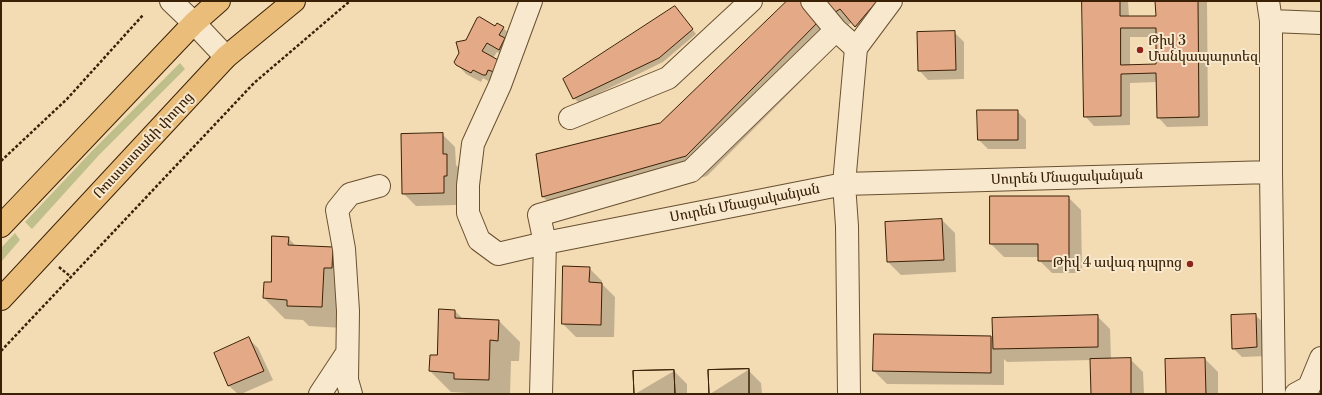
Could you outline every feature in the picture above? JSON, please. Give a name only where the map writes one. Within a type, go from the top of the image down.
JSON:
[{"type":"main road","points":[[1,226],[194,23],[219,1]]},
{"type":"main road","name":"Ռուսաստանի փողոց","points":[[1,299],[226,57],[294,1]]},
{"type":"street","points":[[170,1],[194,23],[226,57]]},
{"type":"street","name":"Սուրեն Մնացականյան","points":[[531,1],[500,85],[473,144],[468,185],[468,213],[480,240],[498,254],[545,243],[844,184],[1271,172]]},
{"type":"street","points":[[570,118],[668,78],[751,1]]},
{"type":"street","points":[[812,1],[836,30],[856,48]]},
{"type":"street","points":[[849,394],[847,226],[844,184],[856,48],[891,1]]},
{"type":"street","points":[[1274,394],[1269,11],[1321,23]]},
{"type":"street","points":[[541,394],[545,243],[540,215],[691,171],[836,30]]},
{"type":"street","points":[[351,394],[347,380],[348,311],[344,249],[337,210],[350,194],[379,186]]},
{"type":"street","points":[[320,394],[347,353]]},
{"type":"street","points":[[1305,392],[1321,358]]},
{"type":"path","points":[[1,351],[254,83],[350,1]]},
{"type":"path","points":[[1,161],[67,99],[143,15]]},
{"type":"green space","points":[[180,63],[185,69],[99,155],[32,229],[25,222],[92,151]]},
{"type":"green space","points":[[15,233],[20,240],[1,262],[1,248]]},
{"type":"building","points":[[787,1],[803,1],[819,21],[686,156],[542,197],[536,154],[660,123]]},
{"type":"building","points":[[825,1],[877,1],[855,27],[840,9],[834,13]]},
{"type":"building","points":[[1082,1],[1120,1],[1120,16],[1156,16],[1155,1],[1198,1],[1199,117],[1157,118],[1156,73],[1121,74],[1121,116],[1084,117]],"holes":[[[1121,28],[1156,28],[1156,64],[1121,65]]]},
{"type":"building","points":[[675,6],[693,29],[659,58],[573,99],[563,79]]},
{"type":"building","points":[[480,17],[495,26],[497,23],[504,27],[499,35],[505,38],[499,50],[487,43],[482,51],[500,61],[494,72],[488,70],[486,75],[473,70],[471,73],[456,65],[454,62],[459,53],[456,42],[466,40],[477,18]]},
{"type":"building","points":[[955,31],[956,70],[918,71],[917,32]]},
{"type":"building","points":[[977,110],[1018,110],[1018,140],[978,140]]},
{"type":"building","points":[[443,133],[443,154],[447,154],[447,176],[444,176],[444,193],[402,194],[401,134]]},
{"type":"building","points":[[990,196],[1069,196],[1069,261],[1038,261],[1038,244],[990,244]]},
{"type":"building","points":[[942,219],[944,260],[887,262],[885,222]]},
{"type":"building","points":[[272,236],[289,237],[288,245],[333,247],[332,268],[324,268],[322,307],[287,306],[287,300],[263,298],[264,282],[271,282]]},
{"type":"building","points":[[563,266],[590,267],[589,282],[602,283],[601,325],[562,324]]},
{"type":"building","points":[[439,309],[455,310],[455,318],[499,320],[498,341],[490,340],[489,380],[454,379],[454,373],[429,371],[430,355],[437,355]]},
{"type":"building","points":[[1256,314],[1257,347],[1232,349],[1231,315]]},
{"type":"building","points":[[1098,315],[1098,347],[993,349],[992,318]]},
{"type":"building","points":[[874,334],[991,336],[991,373],[873,371]]},
{"type":"building","points":[[249,337],[264,371],[228,386],[214,353]]},
{"type":"building","points":[[1131,358],[1131,394],[1091,394],[1090,359]]},
{"type":"building","points":[[1205,358],[1206,394],[1166,394],[1165,359]]},
{"type":"building","points":[[749,369],[749,394],[709,394],[708,370]]},
{"type":"building","points":[[749,369],[749,394],[709,394],[708,370]]},
{"type":"building","points":[[674,370],[675,394],[634,394],[633,371]]},
{"type":"building","points":[[674,370],[675,394],[634,394],[633,371]]},
{"type":"place","name":"Թիվ 3 Մանկապարտեզ","points":[[1140,50]]},
{"type":"place","name":"Թիվ 4 ավագ դպրոց","points":[[1190,264]]}]
